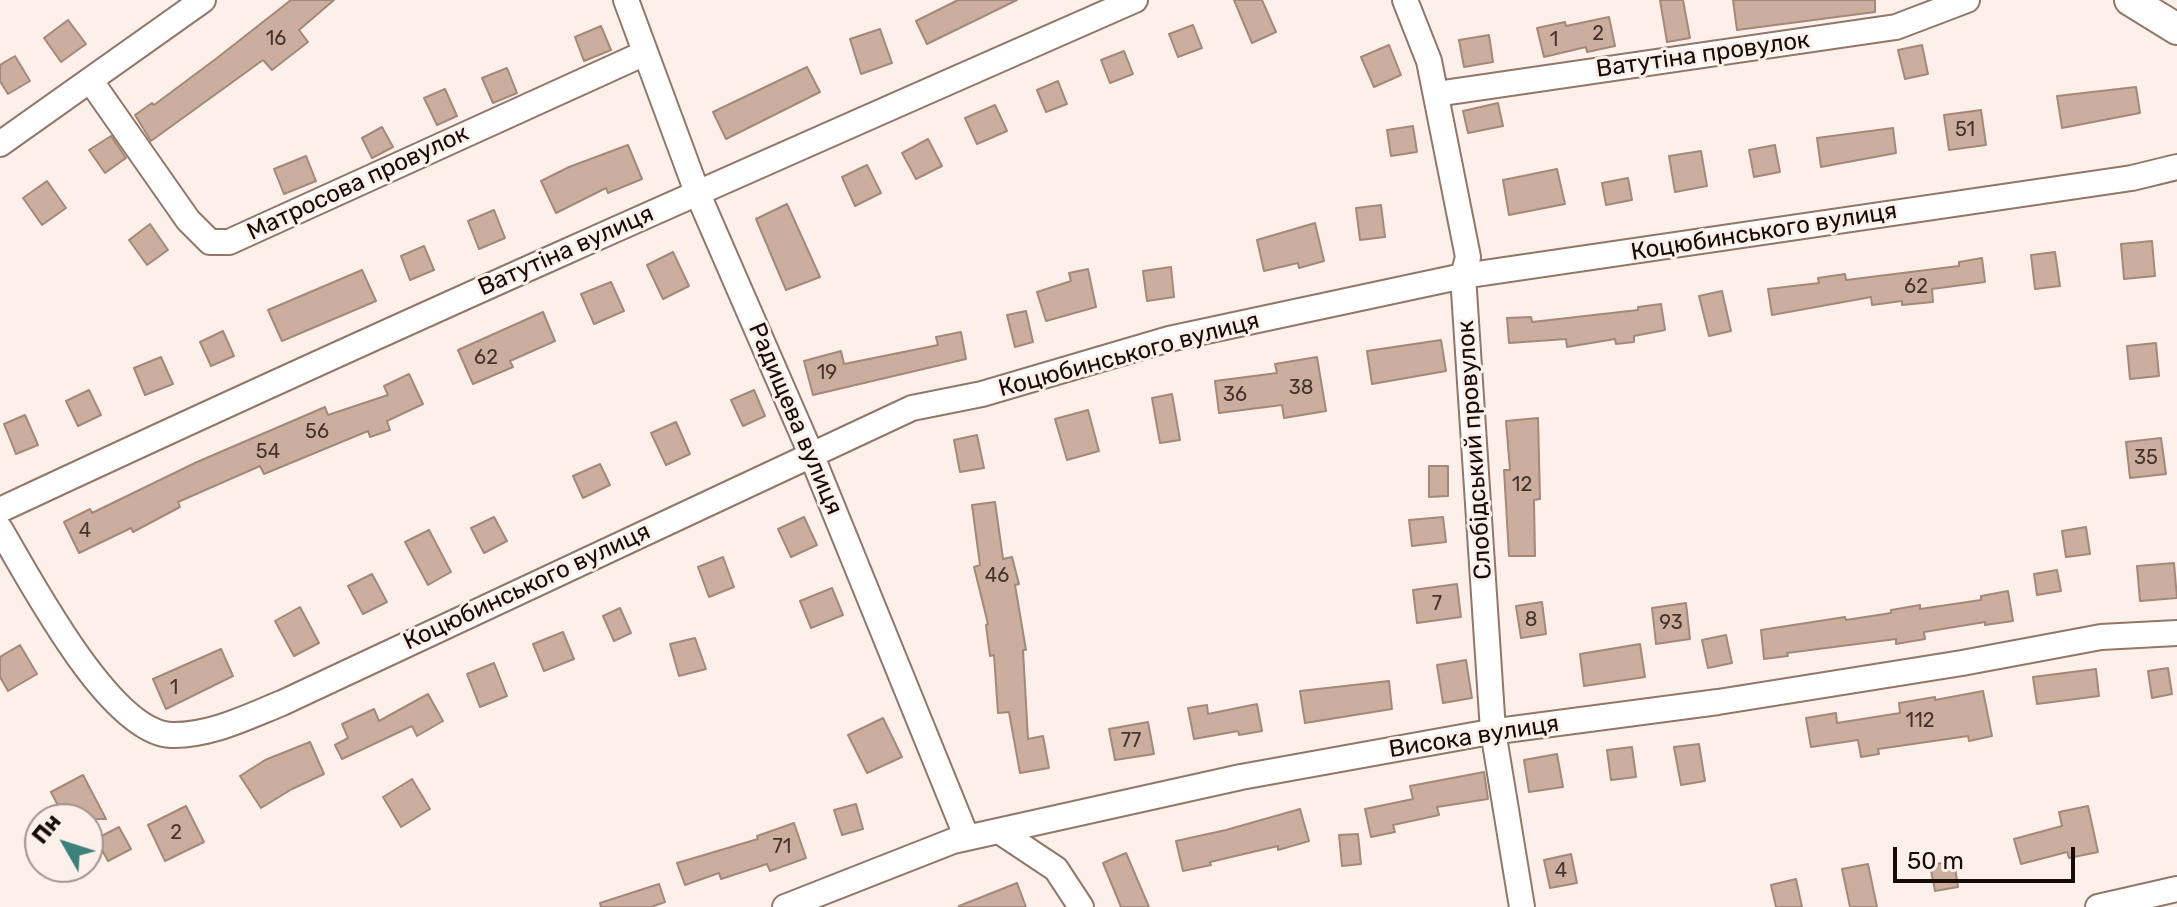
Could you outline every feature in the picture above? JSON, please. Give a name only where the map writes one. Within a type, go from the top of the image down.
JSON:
[{"type":"street","points":[[5,131],[90,80],[203,0]]},
{"type":"street","name":"Радищева вулиця","points":[[626,0],[697,192],[811,454],[967,838]]},
{"type":"street","name":"Ватутіна вулиця","points":[[0,510],[226,404],[697,192],[1135,0]]},
{"type":"street","name":"Слобідський провулок","points":[[1405,0],[1429,61],[1468,257],[1463,276],[1493,731],[1522,907]]},
{"type":"street","name":"Ватутіна провулок","points":[[1436,94],[1896,27],[1967,0]]},
{"type":"street","points":[[2130,0],[2177,29]]},
{"type":"street","name":"Матросова провулок","points":[[90,80],[188,220],[210,242],[229,242],[645,53]]},
{"type":"street","name":"Коцюбинського вулиця","points":[[0,529],[79,660],[142,725],[170,735],[220,729],[282,703],[912,408],[982,394],[1169,339],[1463,276],[2132,178],[2177,167]]},
{"type":"street","name":"Висока вулиця","points":[[785,907],[967,838],[1241,777],[1493,731],[1718,702],[2101,637],[2177,633]]},
{"type":"street","points":[[999,831],[1056,869],[1081,907]]},
{"type":"street","points":[[2098,907],[2177,889]]},
{"type":"building","points":[[291,0],[334,0],[299,30],[308,42],[272,70],[263,60],[151,141],[135,115],[152,103],[154,105]]},
{"type":"building","points":[[958,0],[1017,0],[927,44],[916,21]]},
{"type":"building","points":[[1234,0],[1262,0],[1276,32],[1252,43]]},
{"type":"building","points":[[1660,0],[1683,0],[1690,38],[1667,42]]},
{"type":"building","points":[[1733,0],[1875,0],[1875,12],[1737,30]]},
{"type":"building","points":[[1609,17],[1615,46],[1587,52],[1586,47],[1544,57],[1537,28],[1565,22],[1566,26]]},
{"type":"building","points":[[68,20],[86,44],[61,62],[44,38]]},
{"type":"building","points":[[1193,25],[1202,48],[1178,57],[1169,34]]},
{"type":"building","points":[[601,26],[611,50],[584,61],[575,37]]},
{"type":"building","points":[[880,29],[892,63],[861,74],[850,39]]},
{"type":"building","points":[[1489,35],[1493,62],[1464,67],[1459,40]]},
{"type":"building","points":[[1389,45],[1401,75],[1374,87],[1361,57]]},
{"type":"building","points":[[1922,45],[1928,74],[1905,79],[1898,50]]},
{"type":"building","points":[[1124,51],[1133,74],[1110,83],[1101,60]]},
{"type":"building","points":[[15,56],[30,81],[8,94],[0,81],[0,65]]},
{"type":"building","points":[[807,67],[820,92],[726,139],[713,112]]},
{"type":"building","points":[[507,68],[517,93],[493,103],[482,78]]},
{"type":"building","points":[[1058,81],[1067,104],[1046,112],[1037,90]]},
{"type":"building","points":[[2136,87],[2140,113],[2062,128],[2057,96]]},
{"type":"building","points":[[445,89],[457,116],[437,125],[424,98]]},
{"type":"building","points":[[1498,103],[1503,126],[1468,133],[1463,111]]},
{"type":"building","points":[[995,105],[1007,131],[977,144],[965,118]]},
{"type":"building","points":[[1981,110],[1986,145],[1949,150],[1944,115]]},
{"type":"building","points":[[1413,126],[1417,152],[1391,156],[1387,130]]},
{"type":"building","points":[[382,127],[393,147],[372,158],[362,138]]},
{"type":"building","points":[[1893,128],[1896,153],[1821,167],[1817,138]]},
{"type":"building","points":[[111,136],[126,158],[105,173],[89,150]]},
{"type":"building","points":[[928,139],[942,166],[916,179],[902,153]]},
{"type":"building","points":[[628,145],[642,179],[608,193],[606,188],[556,213],[541,181]]},
{"type":"building","points":[[1775,145],[1780,172],[1754,177],[1749,150]]},
{"type":"building","points":[[1701,151],[1707,186],[1675,192],[1669,156]]},
{"type":"building","points":[[306,156],[316,181],[284,194],[274,169]]},
{"type":"building","points":[[867,165],[881,193],[855,206],[842,177]]},
{"type":"building","points":[[1557,169],[1565,204],[1509,215],[1503,180]]},
{"type":"building","points":[[1628,178],[1632,200],[1606,205],[1602,183]]},
{"type":"building","points":[[47,181],[66,208],[42,225],[23,198]]},
{"type":"building","points":[[787,204],[820,277],[786,290],[756,219]]},
{"type":"building","points":[[1381,205],[1385,237],[1360,240],[1356,208]]},
{"type":"building","points":[[494,210],[505,238],[479,249],[468,221]]},
{"type":"building","points":[[1315,223],[1324,261],[1299,268],[1298,263],[1264,271],[1257,240]]},
{"type":"building","points":[[150,224],[168,250],[147,265],[129,240]]},
{"type":"building","points":[[2152,241],[2155,276],[2124,279],[2121,244]]},
{"type":"building","points":[[424,246],[434,270],[410,280],[401,256]]},
{"type":"building","points":[[673,252],[689,286],[663,299],[647,265]]},
{"type":"building","points":[[2055,252],[2060,286],[2035,289],[2031,255]]},
{"type":"building","points":[[1982,258],[1985,282],[1932,289],[1933,302],[1902,305],[1902,301],[1872,305],[1871,297],[1772,315],[1768,289],[1819,283],[1818,278],[1845,274],[1846,280],[1959,266],[1959,262]]},
{"type":"building","points":[[1171,267],[1174,297],[1147,301],[1143,271]]},
{"type":"building","points":[[1088,269],[1096,307],[1046,321],[1037,292],[1071,281],[1069,273]]},
{"type":"building","points":[[362,270],[376,301],[282,341],[268,310]]},
{"type":"building","points":[[611,282],[624,311],[594,324],[581,294]]},
{"type":"building","points":[[1722,291],[1731,331],[1709,336],[1699,296]]},
{"type":"building","points":[[1661,304],[1665,330],[1634,336],[1634,342],[1616,344],[1615,339],[1567,347],[1566,339],[1509,343],[1507,318],[1531,317],[1532,322],[1638,310],[1638,307]]},
{"type":"building","points":[[1026,311],[1033,342],[1015,347],[1007,315]]},
{"type":"building","points":[[543,312],[555,341],[510,361],[513,367],[473,384],[458,350]]},
{"type":"building","points":[[223,331],[234,356],[211,366],[200,342]]},
{"type":"building","points":[[961,332],[966,359],[813,395],[804,361],[841,351],[844,364],[938,345],[936,337]]},
{"type":"building","points":[[1441,340],[1446,371],[1372,384],[1367,351]]},
{"type":"building","points":[[2156,343],[2159,376],[2130,379],[2127,346]]},
{"type":"building","points":[[161,357],[173,384],[145,395],[134,368]]},
{"type":"building","points":[[1317,357],[1326,411],[1284,418],[1282,405],[1219,413],[1215,381],[1277,373],[1275,364]]},
{"type":"building","points":[[409,374],[423,404],[387,421],[390,430],[370,437],[368,431],[264,474],[260,466],[178,502],[180,507],[133,532],[131,528],[79,553],[64,522],[90,509],[92,513],[197,462],[325,407],[328,415],[388,395],[384,386]]},
{"type":"building","points":[[89,390],[101,415],[78,426],[66,401]]},
{"type":"building","points":[[754,390],[765,416],[743,426],[731,400]]},
{"type":"building","points":[[1172,394],[1180,440],[1160,443],[1152,398]]},
{"type":"building","points":[[1088,410],[1099,451],[1067,460],[1055,419]]},
{"type":"building","points":[[25,415],[38,445],[16,454],[4,424]]},
{"type":"building","points":[[1538,418],[1540,499],[1534,500],[1535,556],[1509,556],[1504,470],[1510,470],[1506,421]]},
{"type":"building","points":[[676,422],[690,454],[666,465],[651,433]]},
{"type":"building","points":[[977,435],[984,468],[960,472],[954,440]]},
{"type":"building","points":[[2161,438],[2166,474],[2130,478],[2126,442]]},
{"type":"building","points":[[600,464],[610,485],[583,498],[573,476]]},
{"type":"building","points":[[1429,466],[1448,466],[1448,496],[1429,497]]},
{"type":"building","points":[[995,502],[1003,559],[1012,557],[1019,584],[1015,585],[1026,650],[1023,650],[1028,739],[1043,736],[1049,768],[1020,773],[1009,712],[998,713],[994,655],[990,656],[988,624],[974,567],[980,565],[972,505]]},
{"type":"building","points":[[494,517],[507,541],[484,553],[471,528]]},
{"type":"building","points":[[804,517],[817,545],[791,557],[778,529]]},
{"type":"building","points":[[1443,517],[1446,542],[1412,546],[1409,520]]},
{"type":"building","points":[[2086,527],[2090,554],[2066,557],[2062,531]]},
{"type":"building","points":[[429,530],[451,572],[428,585],[405,542]]},
{"type":"building","points":[[723,557],[734,587],[709,597],[698,567]]},
{"type":"building","points":[[2174,563],[2177,598],[2140,601],[2137,566]]},
{"type":"building","points":[[2057,570],[2061,591],[2037,595],[2034,574]]},
{"type":"building","points":[[372,574],[387,602],[363,614],[348,586]]},
{"type":"building","points":[[1457,584],[1461,617],[1417,623],[1413,590]]},
{"type":"building","points":[[832,588],[843,615],[811,628],[800,601]]},
{"type":"building","points":[[2008,591],[2013,621],[1985,625],[1985,622],[1924,632],[1925,639],[1896,644],[1896,639],[1787,653],[1788,656],[1764,659],[1761,630],[1891,613],[1891,610],[1920,605],[1920,609],[1981,600],[1981,596]]},
{"type":"building","points":[[1542,602],[1546,634],[1521,638],[1516,606]]},
{"type":"building","points":[[1686,603],[1690,639],[1656,644],[1652,608]]},
{"type":"building","points":[[300,607],[319,643],[294,656],[275,621]]},
{"type":"building","points":[[620,608],[631,633],[614,641],[603,616]]},
{"type":"building","points":[[563,632],[574,659],[544,671],[533,644]]},
{"type":"building","points":[[1726,635],[1732,663],[1708,668],[1702,640]]},
{"type":"building","points":[[695,638],[706,669],[679,676],[670,644]]},
{"type":"building","points":[[1640,644],[1645,677],[1584,686],[1580,654]]},
{"type":"building","points":[[20,645],[37,674],[8,691],[0,677],[0,657]]},
{"type":"building","points":[[221,649],[233,676],[166,709],[153,679]]},
{"type":"building","points":[[1466,660],[1472,698],[1443,703],[1437,665]]},
{"type":"building","points":[[494,663],[507,696],[480,707],[467,674]]},
{"type":"building","points":[[2168,668],[2172,694],[2152,698],[2148,671]]},
{"type":"building","points":[[2096,669],[2099,696],[2037,704],[2033,677]]},
{"type":"building","points":[[1389,681],[1392,709],[1305,723],[1300,691]]},
{"type":"building","points":[[1983,691],[1992,736],[1969,741],[1968,736],[1878,749],[1879,754],[1861,757],[1858,740],[1811,747],[1806,718],[1836,713],[1837,723],[1900,713],[1899,703]]},
{"type":"building","points":[[428,694],[443,721],[417,736],[412,726],[342,759],[335,745],[348,738],[342,724],[374,709],[379,721]]},
{"type":"building","points":[[1257,704],[1262,731],[1239,735],[1238,731],[1194,739],[1188,708],[1207,705],[1208,714]]},
{"type":"building","points":[[883,718],[902,757],[867,773],[848,735]]},
{"type":"building","points":[[1148,722],[1154,754],[1115,760],[1109,729]]},
{"type":"building","points":[[310,742],[324,774],[261,808],[240,776],[265,760]]},
{"type":"building","points":[[1699,744],[1705,781],[1681,785],[1674,747]]},
{"type":"building","points":[[1632,747],[1636,777],[1611,780],[1607,750]]},
{"type":"building","points":[[1557,754],[1563,787],[1529,792],[1524,760]]},
{"type":"building","points":[[1484,772],[1488,799],[1437,807],[1439,815],[1393,825],[1395,832],[1371,837],[1365,809],[1413,799],[1410,786]]},
{"type":"building","points":[[83,775],[98,803],[57,803],[51,792]]},
{"type":"building","points":[[412,779],[430,809],[401,827],[383,797]]},
{"type":"building","points":[[856,804],[863,829],[842,835],[834,810]]},
{"type":"building","points":[[186,806],[204,842],[165,861],[148,825]]},
{"type":"building","points":[[2088,806],[2098,852],[2069,858],[2067,852],[2021,864],[2014,839],[2062,826],[2059,812]]},
{"type":"building","points":[[1300,809],[1309,841],[1210,862],[1211,865],[1183,871],[1176,841]]},
{"type":"building","points":[[794,823],[806,858],[770,871],[767,864],[721,879],[719,873],[685,885],[677,863],[758,839],[757,836]]},
{"type":"building","points":[[119,827],[131,849],[108,861],[104,854],[104,835]]},
{"type":"building","points":[[1358,834],[1361,864],[1342,866],[1339,835]]},
{"type":"building","points":[[1126,853],[1149,907],[1121,907],[1103,863]]},
{"type":"building","points":[[1571,854],[1577,883],[1550,888],[1544,860]]},
{"type":"building","points":[[1954,861],[1958,887],[1935,891],[1930,865]]},
{"type":"building","points":[[1868,864],[1877,907],[1850,907],[1842,869]]},
{"type":"building","points":[[1796,879],[1802,907],[1776,907],[1771,885]]},
{"type":"building","points":[[1017,883],[1026,907],[959,907],[959,906]]},
{"type":"building","points":[[659,884],[665,902],[651,907],[601,907],[600,903]]}]
